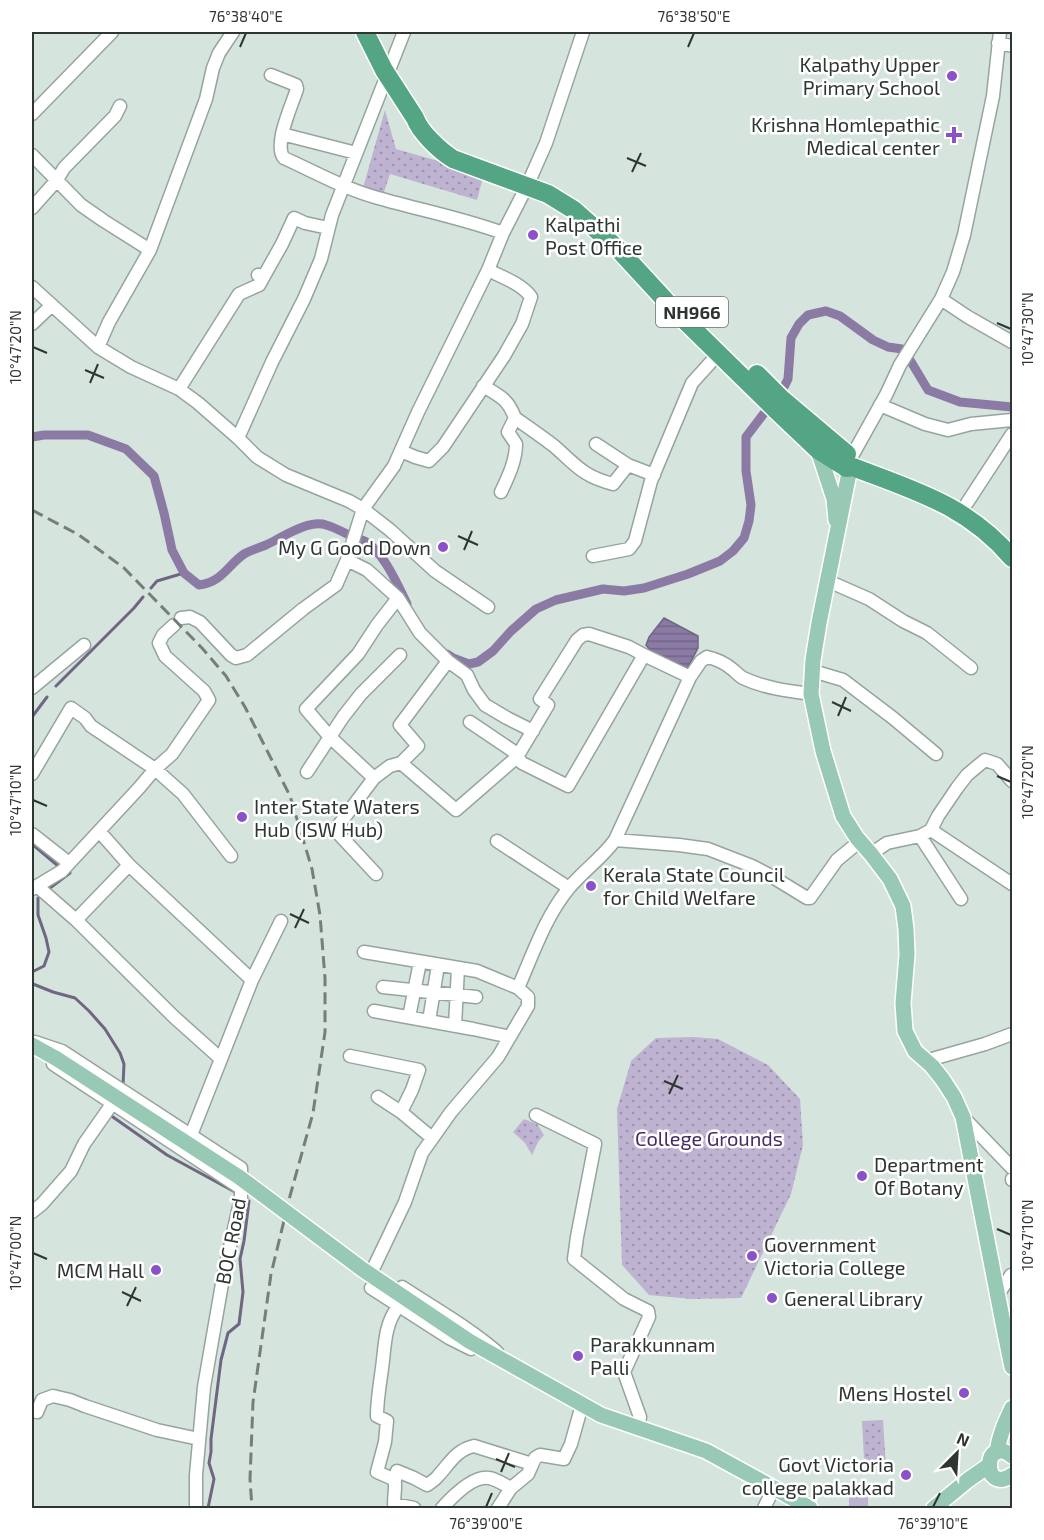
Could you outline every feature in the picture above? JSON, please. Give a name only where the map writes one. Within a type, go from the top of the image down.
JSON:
[{"type":"highway","name":"NH966","points":[[365,32],[387,75],[418,126],[445,154],[453,159],[550,189],[572,202],[657,278],[783,400],[850,461],[960,512],[1000,543],[1012,558]]},
{"type":"highway","name":"NH966","points":[[529,183],[561,201],[618,249],[678,313],[818,450],[923,481],[967,503],[992,522],[1012,543]]},
{"type":"main road","points":[[818,450],[834,500],[838,535]]},
{"type":"main road","points":[[850,461],[838,535],[819,623],[811,694],[823,751],[843,816],[857,838],[890,879],[903,906],[907,946],[903,1002],[905,1031],[915,1051],[949,1089],[963,1117],[1012,1367]]},
{"type":"main road","points":[[32,1044],[239,1177],[362,1269],[469,1341],[507,1360],[582,1405],[601,1414],[706,1451],[774,1488],[803,1507]]},
{"type":"main road","points":[[1012,1408],[998,1441],[1005,1454],[992,1455],[989,1460],[990,1470],[996,1477],[1001,1479],[1012,1475]]},
{"type":"main road","points":[[934,1509],[968,1480],[990,1470]]},
{"type":"main road","points":[[944,1509],[990,1470]]},
{"type":"street","points":[[32,114],[112,32]]},
{"type":"street","points":[[98,347],[109,322],[150,250],[206,99],[213,68],[232,32]]},
{"type":"street","points":[[238,438],[321,259],[332,215],[404,32]]},
{"type":"street","points":[[221,1059],[174,1017],[76,920],[34,888],[62,871],[155,769],[172,754],[209,700],[204,691],[165,656],[159,643],[163,635],[177,622],[190,617],[200,622],[231,655],[236,658],[247,655],[336,585],[347,560],[363,509],[394,466],[488,270],[503,233],[529,183],[546,142],[583,32]]},
{"type":"street","points":[[850,461],[900,364],[941,299],[953,272],[964,235],[993,96],[999,37],[1012,46]]},
{"type":"street","points":[[271,75],[296,85],[296,93],[282,134],[280,150],[284,158],[376,198],[503,233]]},
{"type":"street","points":[[32,208],[57,180],[64,168],[115,116],[120,106]]},
{"type":"street","points":[[282,134],[356,153]]},
{"type":"street","points":[[32,155],[81,205],[150,250]]},
{"type":"street","points":[[179,389],[239,294],[259,285],[260,275],[282,244],[294,218],[328,228]]},
{"type":"street","points":[[401,451],[429,460],[443,447],[504,356],[522,324],[531,297],[522,288],[488,270]]},
{"type":"street","points":[[32,287],[98,347],[131,367],[179,389],[198,403],[257,457],[285,474],[363,509],[435,571],[488,607]]},
{"type":"street","points":[[941,299],[1012,342]]},
{"type":"street","points":[[32,324],[52,305]]},
{"type":"street","points":[[593,556],[629,549],[635,541],[654,475],[692,383],[719,353]]},
{"type":"street","points":[[483,386],[510,405],[515,418],[596,480],[613,484],[628,465]]},
{"type":"street","points":[[880,405],[925,424],[948,430],[970,424],[1012,420]]},
{"type":"street","points":[[501,492],[516,454],[516,444],[508,432],[515,418]]},
{"type":"street","points":[[967,503],[1012,434]]},
{"type":"street","points":[[596,444],[628,465],[654,475]]},
{"type":"street","points":[[347,560],[367,570],[398,598],[420,633],[448,661],[467,675],[485,705],[533,731]]},
{"type":"street","points":[[828,580],[869,599],[927,633],[971,668]]},
{"type":"street","points":[[375,778],[330,737],[306,709],[358,654],[398,598]]},
{"type":"street","points":[[401,763],[456,810],[517,757],[548,705],[540,699],[577,640],[583,635],[601,637],[629,647],[690,677]]},
{"type":"street","points":[[32,688],[84,645]]},
{"type":"street","points":[[307,772],[361,694],[399,655]]},
{"type":"street","points":[[470,722],[513,751],[522,763],[568,786],[644,655]]},
{"type":"street","points":[[518,988],[543,928],[569,888],[606,852],[615,840],[690,677],[701,661],[706,657],[716,659],[732,668],[740,676],[758,684],[783,691],[811,694]]},
{"type":"street","points":[[376,874],[335,830],[375,778],[390,766],[401,763],[418,746],[400,725],[448,661]]},
{"type":"street","points":[[813,671],[843,680],[936,754]]},
{"type":"street","points":[[32,774],[71,708],[85,718],[91,726],[155,769],[183,795],[231,856]]},
{"type":"street","points":[[872,854],[887,843],[926,833],[967,775],[985,760],[997,764],[1012,781]]},
{"type":"street","points":[[99,831],[129,865],[252,980]]},
{"type":"street","points":[[926,833],[1012,885]]},
{"type":"street","points":[[926,833],[961,900]]},
{"type":"street","points":[[32,834],[69,863]]},
{"type":"street","points":[[615,840],[708,849],[752,866],[807,898],[810,898],[837,860],[860,841]]},
{"type":"street","points":[[497,841],[569,888]]},
{"type":"street","points":[[76,920],[129,865]]},
{"type":"street","points":[[190,1135],[252,980],[281,921]]},
{"type":"street","points":[[364,952],[477,971],[518,988],[528,997],[528,1006],[510,1037],[486,1072],[451,1112],[422,1153],[405,1202],[373,1269]]},
{"type":"street","points":[[409,1017],[420,962]]},
{"type":"street","points":[[429,1021],[438,965]]},
{"type":"street","points":[[455,1026],[458,968]]},
{"type":"street","points":[[383,987],[476,997]]},
{"type":"street","points":[[374,1011],[510,1037]]},
{"type":"street","points":[[926,1061],[1012,1034]]},
{"type":"street","points":[[32,1044],[62,1051],[241,1168],[242,1190]]},
{"type":"street","name":"BOC Road","points":[[32,1044],[49,1062],[242,1190],[223,1278],[204,1387],[196,1475],[196,1509]]},
{"type":"street","points":[[350,1056],[419,1070],[401,1112]]},
{"type":"street","points":[[378,1097],[401,1112],[432,1138]]},
{"type":"street","points":[[32,1212],[71,1171],[84,1144],[112,1104]]},
{"type":"street","points":[[536,1115],[595,1144],[574,1259],[624,1299],[648,1311],[649,1317],[624,1372],[640,1417],[638,1427]]},
{"type":"street","points":[[963,1117],[1012,1168]]},
{"type":"street","points":[[324,1234],[373,1269],[482,1339],[507,1360]]},
{"type":"street","points":[[998,1296],[1012,1276]]},
{"type":"street","points":[[371,1288],[449,1338],[475,1351],[507,1360]]},
{"type":"street","points":[[393,1479],[377,1473],[385,1442],[387,1421],[377,1416],[385,1337],[392,1314],[398,1307]]},
{"type":"street","points":[[32,1411],[37,1412],[42,1400],[53,1396],[157,1430],[199,1439]]},
{"type":"street","points":[[498,1509],[511,1488],[528,1474],[535,1458],[540,1455],[564,1459],[572,1444],[582,1405]]},
{"type":"street","points":[[414,1509],[395,1506],[393,1479],[397,1471],[427,1485],[437,1478],[444,1467],[465,1448],[474,1446],[532,1464]]},
{"type":"street","points":[[442,1509],[448,1501],[475,1479],[489,1478],[511,1488]]},
{"type":"street","points":[[764,1509],[774,1488]]},
{"type":"green space","points":[[385,110],[396,149],[484,174],[477,200],[390,174],[383,195],[363,188]]},
{"type":"green space","name":"College Grounds","points":[[656,1038],[718,1039],[768,1065],[800,1099],[803,1145],[791,1194],[741,1298],[692,1299],[649,1295],[622,1265],[617,1109],[631,1061]]},
{"type":"green space","points":[[524,1119],[537,1124],[544,1135],[532,1155],[525,1143],[513,1132]]},
{"type":"green space","points":[[883,1420],[886,1468],[864,1458],[862,1421]]},
{"type":"green space","points":[[849,1486],[868,1486],[868,1506],[849,1506]]},
{"type":"shaded area","points":[[664,618],[698,636],[698,648],[686,671],[655,656],[646,645],[649,637]]},
{"type":"waterway","points":[[784,387],[788,379],[791,338],[799,324],[808,315],[826,311],[840,316],[873,340],[888,347],[902,349]]},
{"type":"waterway","points":[[910,360],[928,390],[960,402],[1012,407]]},
{"type":"waterway","points":[[447,654],[469,664],[478,662],[493,651],[536,609],[556,600],[603,589],[624,591],[644,588],[720,561],[744,538],[751,505],[746,471],[746,437],[765,412]]},
{"type":"waterway","points":[[32,437],[88,435],[126,449],[154,476],[172,550],[184,573],[199,585],[219,577],[244,554],[304,527],[326,525],[347,534]]},
{"type":"waterway","points":[[362,540],[383,559],[407,604]]},
{"type":"waterway","points":[[151,588],[157,581],[184,573]]},
{"type":"waterway","points":[[56,686],[143,597]]},
{"type":"waterway","points":[[32,717],[47,697]]},
{"type":"waterway","points":[[32,844],[57,865]]},
{"type":"waterway","points":[[50,888],[70,873]]},
{"type":"waterway","points":[[32,972],[44,966],[49,952],[38,915],[38,898]]},
{"type":"waterway","points":[[32,982],[53,992],[75,998],[105,1029],[124,1064],[123,1085]]},
{"type":"waterway","points":[[111,1114],[167,1155],[235,1192]]},
{"type":"waterway","points":[[208,1508],[214,1479],[209,1463],[221,1360],[228,1333],[239,1324],[243,1292],[240,1259],[249,1201]]},
{"type":"railway","points":[[32,510],[79,535],[124,568],[226,676],[245,707],[290,796],[312,869],[320,915],[325,978],[325,1032],[313,1113],[271,1274],[253,1402],[250,1479],[252,1508]]},
{"type":"place","name":"Kalpathy Upper Primary School","points":[[952,76]]},
{"type":"place","name":"Krishna Homlepathic Medical center","points":[[954,135]]},
{"type":"place","name":"Kalpathi Post Office","points":[[533,235]]},
{"type":"place","name":"My G Good Down","points":[[443,547]]},
{"type":"place","name":"Inter State Waters Hub (ISW Hub)","points":[[242,817]]},
{"type":"place","name":"Kerala State Council for Child Welfare","points":[[591,886]]},
{"type":"place","name":"Department Of Botany","points":[[862,1176]]},
{"type":"place","name":"Government Victoria College","points":[[752,1256]]},
{"type":"place","name":"MCM Hall","points":[[156,1270]]},
{"type":"place","name":"General Library","points":[[772,1298]]},
{"type":"place","name":"Parakkunnam Palli","points":[[578,1356]]},
{"type":"place","name":"Mens Hostel","points":[[964,1393]]},
{"type":"place","name":"Govt Victoria college palakkad","points":[[906,1475]]}]
